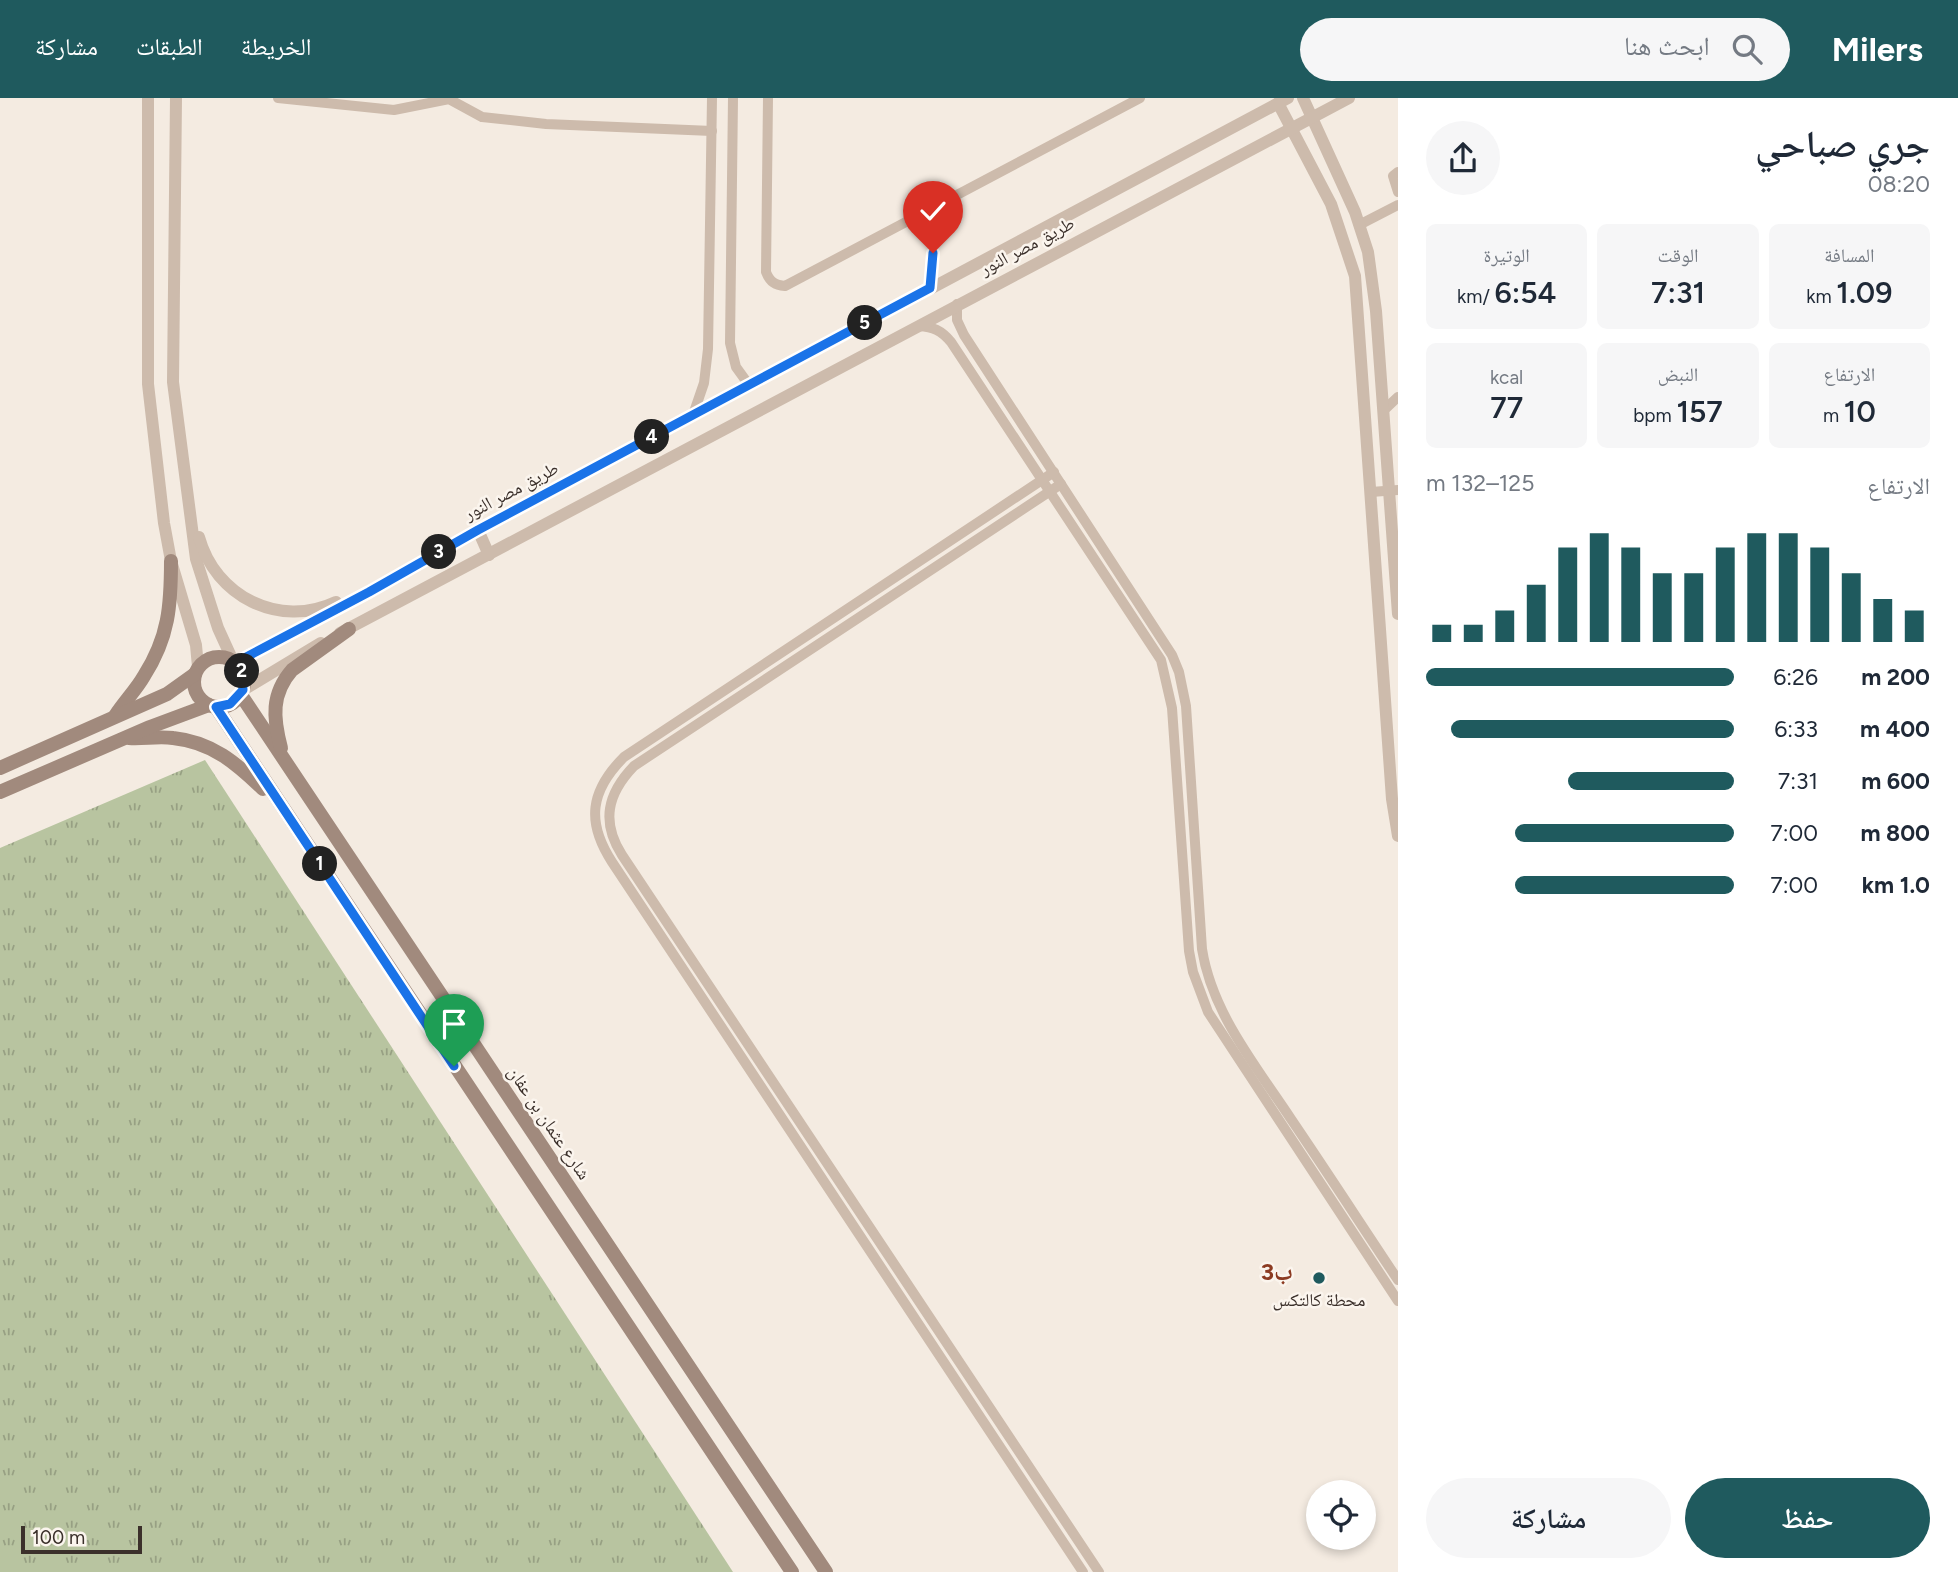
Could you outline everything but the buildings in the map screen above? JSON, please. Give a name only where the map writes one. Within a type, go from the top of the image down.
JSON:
[{"type":"main road","points":[[114,716],[144,678],[160,645],[169,612],[171,561]]},
{"type":"main road","points":[[284,759],[274,720],[279,688],[292,670],[349,629]]},
{"type":"main road","points":[[0,768],[167,694],[210,658],[226,657],[242,672],[242,692],[230,704],[212,706],[124,738],[0,792]]},
{"type":"main road","points":[[197,671],[194,681],[198,695],[212,706],[286,813],[792,1572]]},
{"type":"main road","name":"شارع عثمان بن عفان","points":[[242,692],[826,1572]]},
{"type":"main road","points":[[124,738],[170,737],[194,741],[216,750],[237,763],[286,813]]},
{"type":"street","points":[[148,98],[148,384],[164,523],[171,561],[196,645],[197,671]]},
{"type":"street","points":[[176,98],[173,382],[196,559],[206,594],[234,662]]},
{"type":"street","points":[[278,98],[394,110],[449,99],[482,117],[546,124],[712,131]]},
{"type":"street","points":[[693,415],[704,383],[708,357],[712,98]]},
{"type":"street","points":[[733,98],[730,343],[736,366],[750,385]]},
{"type":"street","points":[[768,98],[766,272],[769,280],[776,285],[785,286],[1140,98]]},
{"type":"street","points":[[1303,98],[1359,225],[1368,252],[1376,311],[1383,411],[1394,491],[1398,614]]},
{"type":"street","name":"طريق مصر النور","points":[[242,692],[298,655],[1349,98]]},
{"type":"street","points":[[1283,101],[1290,130],[1331,204],[1355,276],[1391,775],[1398,836]]},
{"type":"street","name":"طريق مصر النور","points":[[234,662],[1283,101]]},
{"type":"street","points":[[1398,172],[1393,176],[1398,192]]},
{"type":"street","points":[[930,288],[936,205]]},
{"type":"street","points":[[1359,225],[1398,205]]},
{"type":"street","points":[[957,304],[960,328],[1164,639],[1179,672],[1186,706],[1202,949],[1207,976],[1217,1002],[1398,1280]]},
{"type":"street","points":[[918,326],[932,327],[951,342],[1153,646],[1166,676],[1172,708],[1189,951],[1196,983],[1208,1012],[1398,1301]]},
{"type":"street","points":[[1383,411],[1398,397]]},
{"type":"street","points":[[1054,472],[624,757],[600,787],[595,812],[598,837],[612,862],[1083,1572]]},
{"type":"street","points":[[1061,484],[634,766],[622,778],[614,793],[610,825],[614,842],[622,855],[1099,1572]]},
{"type":"street","points":[[1371,492],[1394,491]]},
{"type":"street","points":[[188,507],[202,550],[212,569],[226,585],[243,598],[262,607],[284,612],[305,611],[326,607],[345,597],[369,592]]},
{"type":"street","points":[[478,530],[489,555]]},
{"type":"green space","points":[[205,760],[733,1572],[0,1572],[0,848]]},
{"type":"place","name":"محطة كالتكس","points":[[1319,1278]]},
{"type":"district","name":"ب3","points":[[1277,1271]]},
{"type":"route","points":[[454,1066],[216,707],[230,704],[241,695],[244,678],[235,663],[930,288],[933,253]]}]
